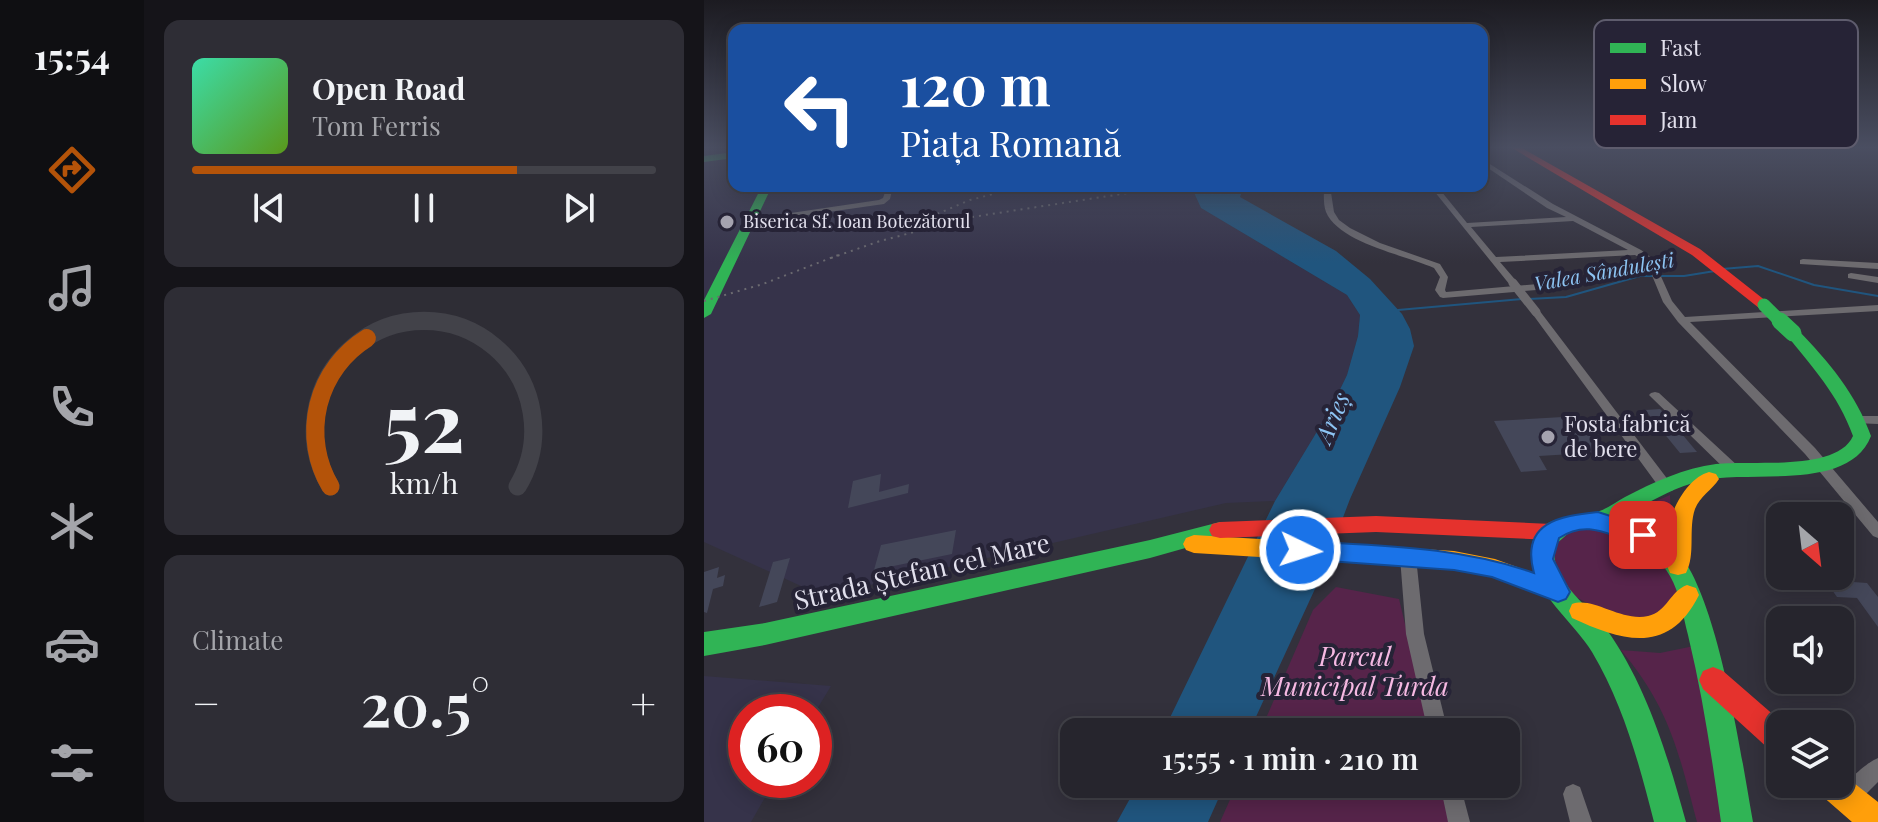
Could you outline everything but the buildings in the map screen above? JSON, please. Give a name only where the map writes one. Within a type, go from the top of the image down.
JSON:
[{"type":"main road","points":[[1582,186],[1696,252],[1764,305],[1830,375],[1858,420],[1862,436],[1860,445],[1848,455],[1821,463],[1703,473],[1598,520],[1563,524],[1551,532],[1543,544],[1542,559],[1546,575],[1558,592],[1577,609],[1620,674],[1655,762],[1670,822]]},
{"type":"main road","points":[[704,314],[764,192]]},
{"type":"main road","points":[[1731,470],[1700,483],[1685,498],[1678,566],[1713,680],[1737,822]]},
{"type":"main road","points":[[1598,520],[1643,535],[1663,549],[1678,566]]},
{"type":"main road","name":"Strada Ștefan cel Mare","points":[[704,644],[765,634],[1221,536],[1376,524],[1551,532]]},
{"type":"main road","name":"Strada Ștefan cel Mare","points":[[1221,536],[1354,554],[1454,560],[1495,568],[1558,592]]},
{"type":"main road","points":[[1577,609],[1601,621],[1626,628],[1650,629],[1670,622],[1683,611],[1687,595]]},
{"type":"main road","points":[[1713,680],[1766,727]]},
{"type":"main road","points":[[1848,798],[1877,822]]},
{"type":"street","points":[[1522,186],[1573,219],[1638,252],[1657,274],[1668,302],[1682,320],[1821,463],[1878,532]]},
{"type":"street","points":[[751,221],[881,202],[888,192]]},
{"type":"street","points":[[1328,192],[1330,213],[1335,221],[1352,233],[1437,266],[1444,277],[1440,290],[1443,295],[1657,274]]},
{"type":"street","points":[[1438,192],[1536,312],[1667,488]]},
{"type":"street","points":[[1464,225],[1573,219]]},
{"type":"street","points":[[1494,260],[1638,252]]},
{"type":"street","points":[[1803,262],[1878,266]]},
{"type":"street","points":[[1851,276],[1878,280]]},
{"type":"street","points":[[1682,320],[1878,308]]},
{"type":"street","points":[[1655,395],[1731,470]]},
{"type":"street","points":[[1858,420],[1878,420]]},
{"type":"street","points":[[1408,557],[1415,634],[1435,718]]},
{"type":"street","points":[[1854,783],[1878,768]]},
{"type":"street","points":[[1573,794],[1581,822]]},
{"type":"street","points":[[1453,798],[1459,822]]},
{"type":"shaded area","points":[[704,186],[728,186],[728,192],[1194,192],[1201,208],[1347,295],[1360,315],[1358,336],[1347,375],[1330,410],[1275,501],[1226,503],[823,596],[704,542]]},
{"type":"shaded area","points":[[704,676],[831,686],[826,694],[728,694],[728,798],[765,798],[751,822],[704,822]]},
{"type":"green space","points":[[1670,495],[1672,540],[1624,515]]},
{"type":"green space","points":[[1617,527],[1677,573],[1677,607],[1626,623],[1564,591],[1550,545],[1564,530]]},
{"type":"green space","name":"Parcul Municipal Turda","points":[[1336,587],[1399,599],[1428,718],[1266,718],[1313,610]]},
{"type":"green space","points":[[1694,646],[1727,822],[1697,822],[1678,751],[1662,711],[1621,650],[1660,653]]},
{"type":"green space","points":[[1231,798],[1447,798],[1453,822],[1220,822]]},
{"type":"water","name":"Arieș","points":[[1194,192],[1242,192],[1240,197],[1336,251],[1370,279],[1402,314],[1414,346],[1400,387],[1350,499],[1320,578],[1255,718],[1170,718],[1275,501],[1330,410],[1347,375],[1358,336],[1360,315],[1347,295],[1201,208]]},
{"type":"water","points":[[1130,798],[1219,798],[1208,822],[1117,822]]},
{"type":"waterway","name":"Valea Sândulești","points":[[1722,269],[1758,266],[1814,285],[1878,296]]},
{"type":"waterway","name":"Valea Sândulești","points":[[1529,299],[1566,297],[1640,276],[1684,276],[1715,271]]},
{"type":"waterway","name":"Valea Sândulești","points":[[1398,310],[1522,299]]},
{"type":"railway","points":[[918,222],[970,200],[1001,192]]},
{"type":"railway","points":[[831,258],[880,241],[972,217],[1134,192]]},
{"type":"railway","points":[[704,301],[763,284],[841,254]]},
{"type":"traffic: fast","points":[[704,314],[764,192]]},
{"type":"traffic: fast","points":[[1764,305],[1793,333]]},
{"type":"traffic: fast","points":[[1598,520],[1661,488],[1700,474],[1823,465],[1840,460],[1854,451],[1862,436],[1850,407],[1825,368],[1793,333]]},
{"type":"traffic: fast","points":[[1670,822],[1650,752],[1623,685],[1594,633],[1557,589],[1544,568],[1542,552],[1546,539],[1555,529],[1567,524],[1604,522],[1633,530],[1659,546],[1682,576],[1710,675],[1737,822]]},
{"type":"traffic: fast","points":[[704,644],[765,634],[1150,549],[1220,530]]},
{"type":"traffic: slow","points":[[1678,566],[1685,507],[1709,479]]},
{"type":"traffic: slow","points":[[1194,544],[1454,560],[1495,568],[1558,592]]},
{"type":"traffic: slow","points":[[1581,611],[1626,627],[1654,627],[1677,611],[1687,595]]},
{"type":"traffic: slow","points":[[1849,798],[1877,822]]},
{"type":"traffic: jam","points":[[1582,186],[1696,252],[1764,305]]},
{"type":"traffic: jam","points":[[1220,530],[1376,524],[1551,532]]},
{"type":"traffic: jam","points":[[1713,680],[1766,727]]},
{"type":"place","name":"Biserica Sf. Ioan Botezătorul","points":[[727,222]]},
{"type":"place","name":"Fosta fabrică de bere","points":[[1548,437]]},
{"type":"route","points":[[1300,550],[1454,560],[1495,568],[1558,592],[1546,575],[1542,559],[1543,544],[1551,532],[1563,524],[1598,520],[1621,525],[1643,535]]}]
